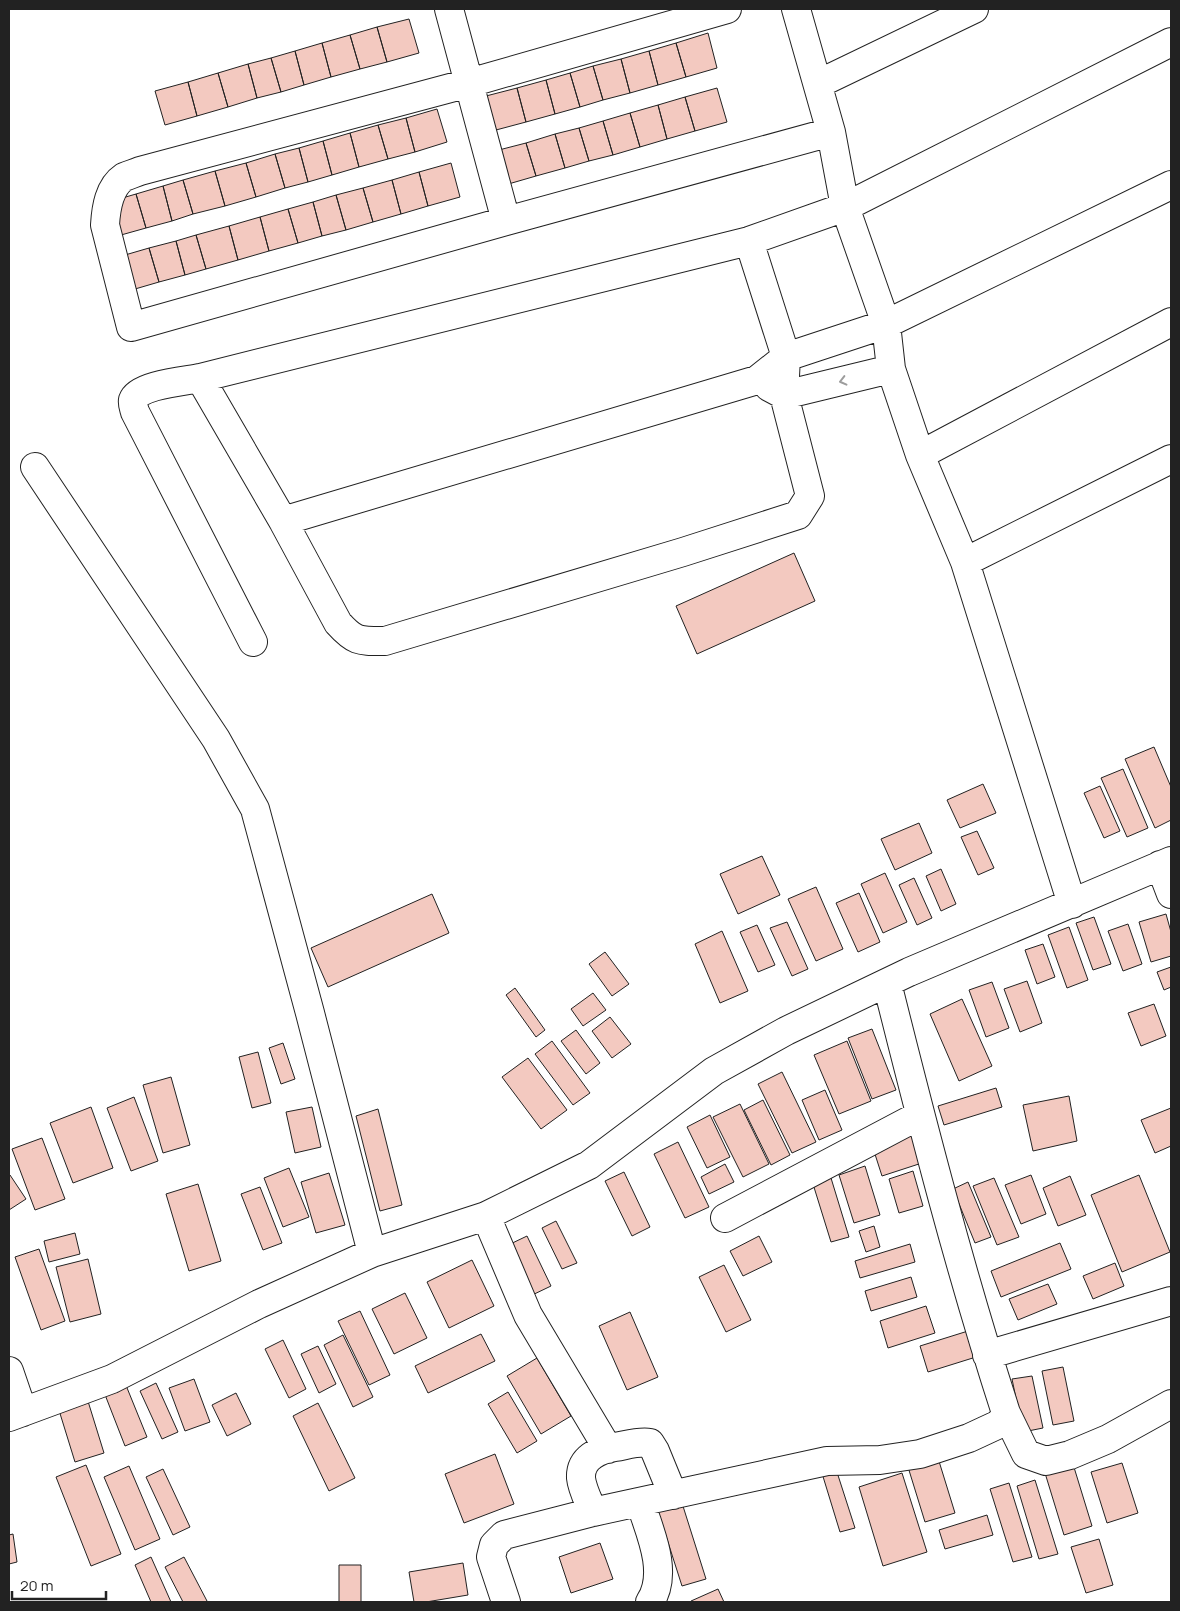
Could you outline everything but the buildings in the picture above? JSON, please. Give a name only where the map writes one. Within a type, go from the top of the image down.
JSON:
[{"type":"street","points":[[449,9],[506,220]]},
{"type":"street","points":[[727,9],[469,83],[140,171],[123,178],[112,191],[106,209],[105,225],[133,335],[506,220],[832,132]]},
{"type":"street","points":[[796,9],[832,132],[845,207],[886,324],[890,369],[920,455],[965,562],[1072,904]]},
{"type":"street","points":[[818,84],[974,9]]},
{"type":"street","points":[[253,642],[135,412],[132,404],[133,398],[139,393],[149,388],[200,378],[749,241],[845,207],[1171,42]]},
{"type":"street","points":[[283,521],[757,380],[786,357],[886,324],[1171,185]]},
{"type":"street","points":[[200,378],[283,521],[338,623],[350,637],[366,641],[385,641],[684,552],[798,515],[810,496],[784,396],[786,357],[749,241]]},
{"type":"street","points":[[920,455],[1171,322]]},
{"type":"street","points":[[757,380],[784,396],[890,369]]},
{"type":"street","points":[[965,562],[1171,459]]},
{"type":"street","points":[[35,467],[216,739],[255,809],[372,1253]]},
{"type":"street","points":[[9,1371],[16,1414],[112,1379],[259,1304],[372,1253],[486,1216],[589,1165],[714,1071],[786,1031],[887,983],[1166,863],[1171,894]]},
{"type":"street","points":[[887,983],[932,1164],[987,1355],[1006,1413],[1026,1454],[1046,1461],[1070,1456],[1171,1404]]},
{"type":"street","points":[[726,1218],[920,1115]]},
{"type":"street","points":[[486,1216],[528,1315],[608,1448]]},
{"type":"street","points":[[987,1355],[1171,1301]]},
{"type":"street","points":[[506,1602],[491,1557],[491,1552],[498,1539],[504,1535],[593,1512],[826,1462],[880,1460],[920,1454],[969,1438],[997,1425],[1003,1420],[1006,1413]]},
{"type":"street","points":[[593,1512],[581,1479],[583,1468],[589,1457],[608,1448],[643,1442],[650,1443],[673,1495]]},
{"type":"street","points":[[640,1502],[652,1537],[659,1582],[655,1595],[650,1602]]}]
